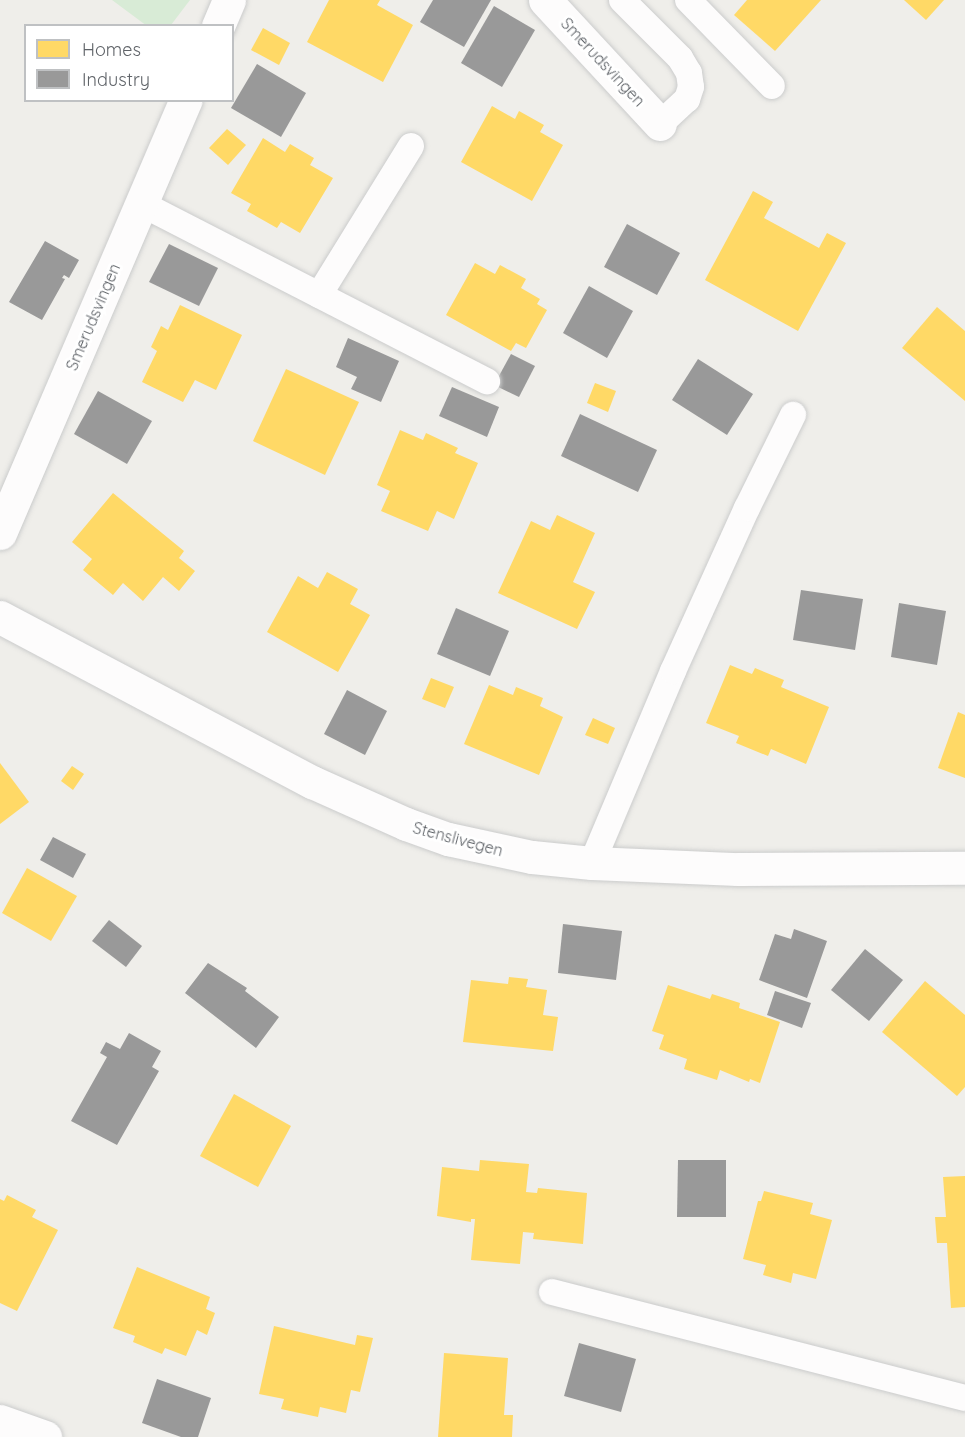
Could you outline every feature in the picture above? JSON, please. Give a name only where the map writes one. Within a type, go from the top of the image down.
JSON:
[{"type":"street","points":[[219,24],[229,0]]},
{"type":"street","name":"Smerudsvingen","points":[[545,0],[660,124]]},
{"type":"street","name":"Smerudsvingen","points":[[0,533],[185,102]]},
{"type":"street","name":"Stenslivegen","points":[[0,617],[312,782],[406,824],[493,850],[592,863],[738,869],[965,868]]},
{"type":"street","points":[[0,1421],[45,1437]]},
{"type":"lane","points":[[622,0],[680,58],[690,73],[692,87],[687,99],[660,124]]},
{"type":"lane","points":[[688,0],[772,86]]},
{"type":"lane","points":[[319,295],[411,146]]},
{"type":"lane","points":[[142,204],[487,381]]},
{"type":"lane","points":[[592,863],[673,671],[747,508],[793,415]]},
{"type":"lane","points":[[552,1292],[965,1398]]},
{"type":"green space","points":[[112,0],[190,0],[172,24],[144,24]]},
{"type":"building: Homes","points":[[329,0],[380,0],[377,5],[413,25],[383,82],[307,42]]},
{"type":"building: Homes","points":[[747,0],[821,0],[775,51],[734,15]]},
{"type":"building: Homes","points":[[904,0],[944,0],[926,20]]},
{"type":"building: Homes","points":[[263,28],[290,43],[279,65],[251,50]]},
{"type":"building: Homes","points":[[492,106],[515,119],[519,111],[544,125],[540,132],[563,145],[532,201],[461,162]]},
{"type":"building: Homes","points":[[227,129],[246,145],[228,165],[209,148]]},
{"type":"building: Homes","points":[[263,138],[285,152],[290,144],[314,158],[310,165],[333,178],[300,233],[281,222],[277,228],[247,211],[251,204],[231,193]]},
{"type":"building: Homes","points":[[753,191],[773,202],[764,218],[819,248],[827,233],[846,243],[798,331],[705,280]]},
{"type":"building: Homes","points":[[475,263],[495,274],[500,265],[526,279],[521,288],[540,299],[537,304],[547,310],[526,348],[516,343],[511,351],[446,315]]},
{"type":"building: Homes","points":[[180,305],[242,335],[216,390],[195,380],[183,402],[142,382],[157,351],[151,347],[161,326],[168,330]]},
{"type":"building: Homes","points":[[937,307],[965,331],[965,401],[902,348]]},
{"type":"building: Homes","points":[[286,369],[359,402],[325,475],[253,441]]},
{"type":"building: Homes","points":[[595,383],[616,391],[608,412],[587,403]]},
{"type":"building: Homes","points":[[400,430],[423,440],[426,433],[458,448],[455,453],[478,463],[454,519],[437,511],[428,531],[381,511],[390,491],[377,485]]},
{"type":"building: Homes","points":[[113,493],[184,551],[179,558],[195,571],[179,591],[163,577],[143,601],[123,583],[113,595],[83,570],[92,559],[72,542]]},
{"type":"building: Homes","points":[[557,515],[595,533],[573,582],[595,592],[577,629],[498,593],[531,521],[550,530]]},
{"type":"building: Homes","points":[[327,572],[358,589],[350,604],[370,615],[338,672],[267,632],[298,576],[318,588]]},
{"type":"building: Homes","points":[[730,665],[752,674],[755,668],[784,680],[781,687],[829,707],[806,764],[771,749],[768,756],[736,743],[739,736],[706,723]]},
{"type":"building: Homes","points":[[431,678],[454,687],[445,708],[422,699]]},
{"type":"building: Homes","points":[[489,685],[513,695],[516,687],[543,698],[540,706],[563,717],[539,775],[464,744]]},
{"type":"building: Homes","points":[[958,712],[965,715],[965,778],[938,768]]},
{"type":"building: Homes","points":[[593,718],[615,728],[608,744],[585,735]]},
{"type":"building: Homes","points":[[0,763],[29,802],[0,824]]},
{"type":"building: Homes","points":[[72,766],[84,774],[73,790],[61,781]]},
{"type":"building: Homes","points":[[27,868],[77,896],[51,941],[2,913]]},
{"type":"building: Homes","points":[[509,977],[528,979],[526,987],[547,990],[543,1015],[558,1017],[553,1051],[463,1042],[471,980],[508,984]]},
{"type":"building: Homes","points":[[925,981],[965,1015],[965,1087],[957,1096],[882,1032]]},
{"type":"building: Homes","points":[[668,985],[710,999],[712,994],[740,1003],[739,1008],[780,1022],[760,1083],[750,1079],[749,1082],[720,1070],[717,1080],[684,1069],[687,1059],[659,1049],[664,1035],[652,1031]]},
{"type":"building: Homes","points":[[234,1094],[291,1126],[258,1187],[200,1156]]},
{"type":"building: Homes","points":[[480,1160],[529,1164],[526,1192],[537,1193],[538,1188],[587,1193],[583,1244],[533,1239],[534,1233],[523,1232],[520,1264],[471,1260],[475,1219],[471,1219],[471,1222],[437,1216],[442,1167],[479,1171]]},
{"type":"building: Homes","points":[[965,1176],[965,1307],[951,1308],[947,1243],[937,1243],[935,1217],[946,1217],[943,1177]]},
{"type":"building: Homes","points":[[764,1191],[813,1203],[810,1214],[832,1220],[816,1279],[793,1273],[791,1283],[763,1275],[766,1265],[743,1259],[758,1201],[761,1201]]},
{"type":"building: Homes","points":[[7,1195],[36,1210],[32,1217],[58,1230],[17,1311],[0,1303],[0,1199],[4,1201]]},
{"type":"building: Homes","points":[[137,1267],[210,1297],[206,1309],[215,1313],[207,1335],[197,1330],[186,1356],[165,1348],[162,1354],[133,1342],[135,1336],[113,1328]]},
{"type":"building: Homes","points":[[274,1326],[355,1345],[357,1335],[373,1338],[360,1392],[351,1390],[346,1413],[320,1407],[318,1417],[281,1409],[284,1399],[259,1394]]},
{"type":"building: Homes","points":[[444,1353],[508,1358],[504,1415],[513,1415],[512,1437],[438,1437]]},
{"type":"building: Industry","points":[[433,0],[491,0],[464,47],[420,22]]},
{"type":"building: Industry","points":[[494,6],[535,30],[502,87],[461,63]]},
{"type":"building: Industry","points":[[257,64],[306,93],[281,137],[231,108]]},
{"type":"building: Industry","points":[[627,224],[680,253],[657,295],[604,267]]},
{"type":"building: Industry","points":[[45,241],[79,260],[69,278],[64,275],[62,278],[65,279],[42,320],[9,302]]},
{"type":"building: Industry","points":[[169,244],[218,268],[199,306],[149,282]]},
{"type":"building: Industry","points":[[589,286],[633,311],[607,358],[563,333]]},
{"type":"building: Industry","points":[[348,338],[399,361],[381,402],[351,389],[357,377],[336,367]]},
{"type":"building: Industry","points":[[511,354],[535,366],[519,397],[494,385]]},
{"type":"building: Industry","points":[[698,359],[753,394],[727,435],[672,400]]},
{"type":"building: Industry","points":[[452,387],[499,407],[487,437],[439,416]]},
{"type":"building: Industry","points":[[98,391],[152,421],[127,464],[74,434]]},
{"type":"building: Industry","points":[[580,414],[657,450],[638,492],[561,456]]},
{"type":"building: Industry","points":[[801,590],[863,599],[855,650],[793,640]]},
{"type":"building: Industry","points":[[899,603],[946,611],[937,665],[891,657]]},
{"type":"building: Industry","points":[[456,608],[509,631],[490,676],[437,654]]},
{"type":"building: Industry","points":[[347,690],[387,711],[365,755],[324,734]]},
{"type":"building: Industry","points":[[53,837],[86,854],[73,878],[40,860]]},
{"type":"building: Industry","points":[[109,920],[142,946],[126,967],[92,941]]},
{"type":"building: Industry","points":[[563,924],[622,931],[616,980],[558,973]]},
{"type":"building: Industry","points":[[794,929],[827,941],[807,998],[759,980],[775,934],[791,939]]},
{"type":"building: Industry","points":[[865,949],[903,980],[869,1021],[831,990]]},
{"type":"building: Industry","points":[[208,963],[247,988],[245,991],[279,1017],[256,1048],[185,993]]},
{"type":"building: Industry","points":[[775,991],[811,1003],[802,1028],[767,1015]]},
{"type":"building: Industry","points":[[129,1033],[161,1051],[152,1067],[159,1071],[117,1145],[71,1121],[107,1057],[100,1053],[106,1042],[120,1049]]},
{"type":"building: Industry","points":[[678,1160],[726,1160],[726,1217],[677,1217]]},
{"type":"building: Industry","points":[[579,1343],[636,1359],[621,1412],[564,1396]]},
{"type":"building: Industry","points":[[157,1379],[211,1398],[198,1437],[181,1437],[142,1423]]}]
